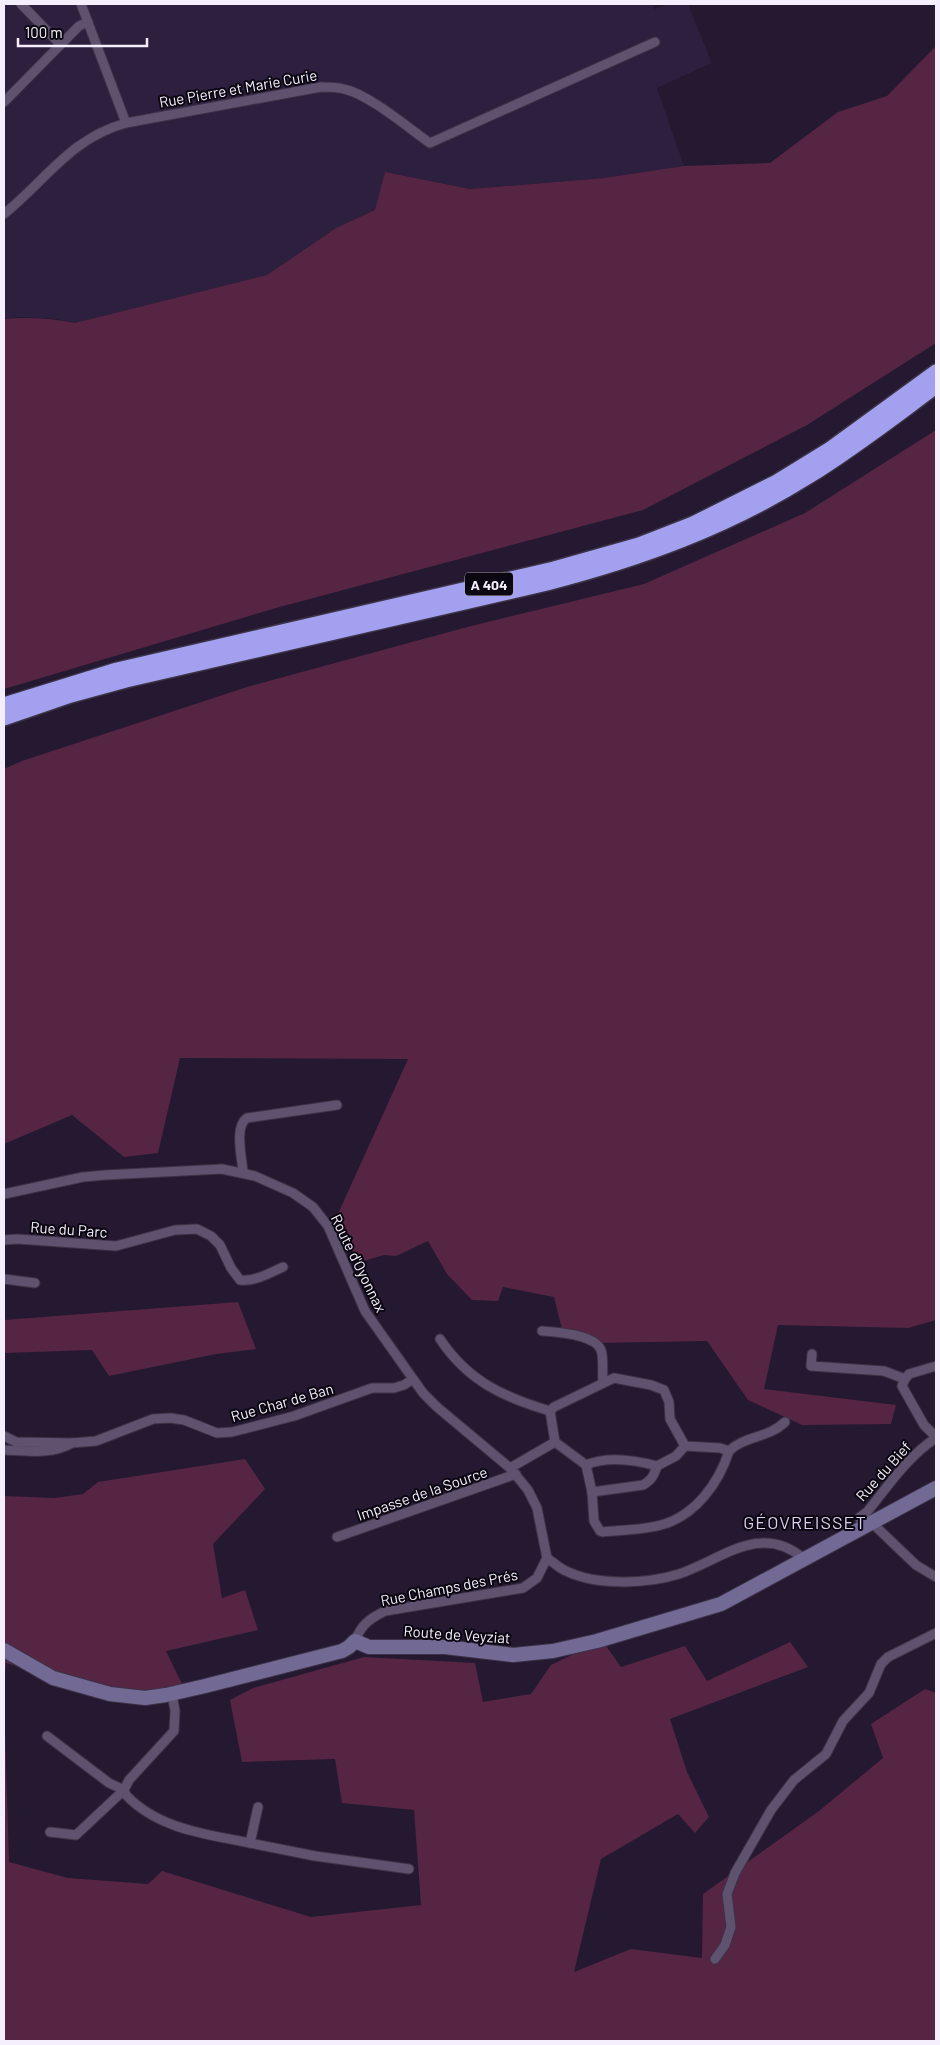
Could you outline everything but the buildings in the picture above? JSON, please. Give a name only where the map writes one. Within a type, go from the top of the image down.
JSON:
[{"type":"highway","name":"A 404","points":[[4,705],[117,670],[554,569],[639,545],[700,521],[776,482],[829,450],[936,372]]},
{"type":"highway","name":"A 404","points":[[4,718],[71,695],[126,680],[547,583],[614,565],[665,548],[723,523],[782,493],[834,460],[936,386]]},
{"type":"street","points":[[21,4],[60,44]]},
{"type":"street","points":[[4,214],[78,145],[95,134],[126,123],[81,4]]},
{"type":"street","points":[[4,102],[60,44],[79,26],[88,22]]},
{"type":"street","name":"Rue Pierre et Marie Curie","points":[[126,123],[321,86],[344,89],[367,98],[430,143],[655,42]]},
{"type":"street","points":[[243,1172],[239,1128],[244,1120],[337,1105]]},
{"type":"street","name":"Route d'Oyonnax","points":[[4,1194],[83,1177],[222,1169],[243,1172],[275,1184],[313,1206],[337,1243],[353,1286],[365,1311],[413,1379],[437,1407],[513,1471],[528,1490],[537,1508],[547,1558]]},
{"type":"street","name":"Rue du Parc","points":[[4,1240],[17,1239],[116,1246],[175,1230],[197,1229],[211,1236],[220,1245],[231,1268],[240,1280],[246,1281],[264,1276],[283,1267]]},
{"type":"street","points":[[4,1279],[35,1283]]},
{"type":"street","points":[[542,1331],[564,1333],[590,1340],[597,1344],[601,1351],[603,1382]]},
{"type":"street","points":[[440,1339],[451,1356],[468,1372],[498,1392],[517,1401],[550,1411]]},
{"type":"street","points":[[812,1354],[811,1366],[884,1371],[904,1380]]},
{"type":"street","points":[[936,1366],[909,1374],[902,1386],[929,1432],[936,1437]]},
{"type":"street","points":[[550,1411],[554,1407],[614,1378],[650,1384],[664,1390],[669,1402],[670,1419],[685,1446]]},
{"type":"street","name":"Rue Char de Ban","points":[[4,1436],[16,1442],[72,1443],[96,1441],[153,1418],[184,1420],[217,1433],[232,1432],[294,1416],[372,1388],[394,1388],[404,1385],[413,1379]]},
{"type":"street","points":[[550,1411],[555,1442],[586,1465],[592,1492],[594,1521],[600,1531],[660,1526],[684,1514],[705,1496],[724,1467],[729,1451],[735,1445],[777,1430],[785,1422]]},
{"type":"street","name":"Rue du Bief","points":[[866,1525],[860,1516],[861,1514],[866,1512],[912,1457],[936,1437]]},
{"type":"street","name":"Impasse de la Source","points":[[337,1537],[513,1471],[555,1442]]},
{"type":"street","name":"Rue Char de Ban","points":[[4,1450],[62,1450],[72,1443]]},
{"type":"street","points":[[685,1446],[720,1448],[729,1451]]},
{"type":"street","points":[[592,1492],[643,1484],[653,1476],[657,1466],[676,1456],[685,1446]]},
{"type":"street","points":[[586,1465],[592,1462],[624,1460],[638,1461],[657,1466]]},
{"type":"street","name":"Route de Veyziat","points":[[355,1641],[369,1647],[445,1647],[513,1655],[553,1651],[597,1641],[721,1604],[803,1558],[936,1488]]},
{"type":"street","points":[[866,1525],[916,1564],[936,1576]]},
{"type":"street","points":[[547,1558],[565,1571],[587,1579],[613,1582],[664,1578],[681,1573],[740,1547],[756,1543],[772,1544],[792,1549],[803,1558]]},
{"type":"street","name":"Rue Champs des Prés","points":[[355,1641],[359,1630],[368,1620],[385,1611],[523,1588],[537,1578],[547,1558]]},
{"type":"street","points":[[716,1959],[725,1945],[731,1927],[727,1894],[735,1873],[771,1810],[794,1780],[826,1754],[843,1721],[869,1693],[881,1664],[888,1657],[936,1633]]},
{"type":"street","points":[[4,1650],[38,1670],[80,1687],[128,1697],[145,1698],[172,1694],[342,1651],[350,1647],[355,1641]]},
{"type":"street","points":[[50,1832],[76,1834],[124,1790],[129,1780],[174,1731],[172,1694]]},
{"type":"street","points":[[47,1736],[109,1783],[124,1790],[131,1800],[157,1818],[180,1829],[315,1856],[409,1869]]},
{"type":"street","points":[[250,1843],[258,1807]]},
{"type":"shaded area","points":[[4,4],[652,4],[655,9],[667,4],[688,4],[712,63],[657,88],[684,166],[604,178],[470,189],[385,172],[376,210],[336,228],[267,275],[75,323],[56,319],[21,317],[4,319]]},
{"type":"shaded area","points":[[935,47],[936,343],[807,425],[643,510],[276,608],[4,689],[4,319],[40,318],[75,323],[267,275],[336,228],[375,210],[385,172],[470,189],[604,178],[684,166],[770,163],[838,112],[887,96]]},
{"type":"shaded area","points":[[936,430],[936,1320],[908,1328],[778,1325],[764,1389],[896,1405],[891,1424],[802,1425],[748,1400],[707,1341],[597,1343],[564,1337],[554,1297],[503,1287],[498,1301],[472,1300],[447,1274],[428,1241],[396,1256],[384,1255],[357,1263],[337,1216],[408,1059],[180,1058],[158,1153],[124,1157],[72,1115],[4,1144],[4,769],[22,761],[247,687],[471,626],[644,584],[805,513]]},
{"type":"shaded area","points":[[238,1302],[256,1349],[216,1354],[109,1376],[92,1350],[4,1353],[4,1320]]},
{"type":"shaded area","points":[[245,1459],[265,1489],[213,1544],[222,1598],[245,1590],[258,1630],[166,1651],[182,1684],[139,1702],[6,1663],[4,1688],[4,1496],[55,1498],[83,1494],[98,1482]]},
{"type":"shaded area","points":[[602,1640],[621,1667],[685,1646],[707,1681],[790,1642],[808,1667],[670,1719],[687,1772],[709,1817],[695,1833],[678,1814],[601,1859],[574,1972],[631,1949],[702,1958],[703,1894],[819,1811],[883,1758],[871,1724],[925,1689],[936,1693],[936,2041],[4,2041],[4,1701],[9,1862],[68,1878],[148,1884],[162,1871],[311,1917],[421,1905],[414,1810],[342,1803],[335,1759],[242,1762],[230,1700],[253,1688],[364,1657],[475,1663],[483,1702],[531,1694],[551,1665]]},
{"type":"district","name":"GÉOVREISSET","points":[[805,1522]]}]
